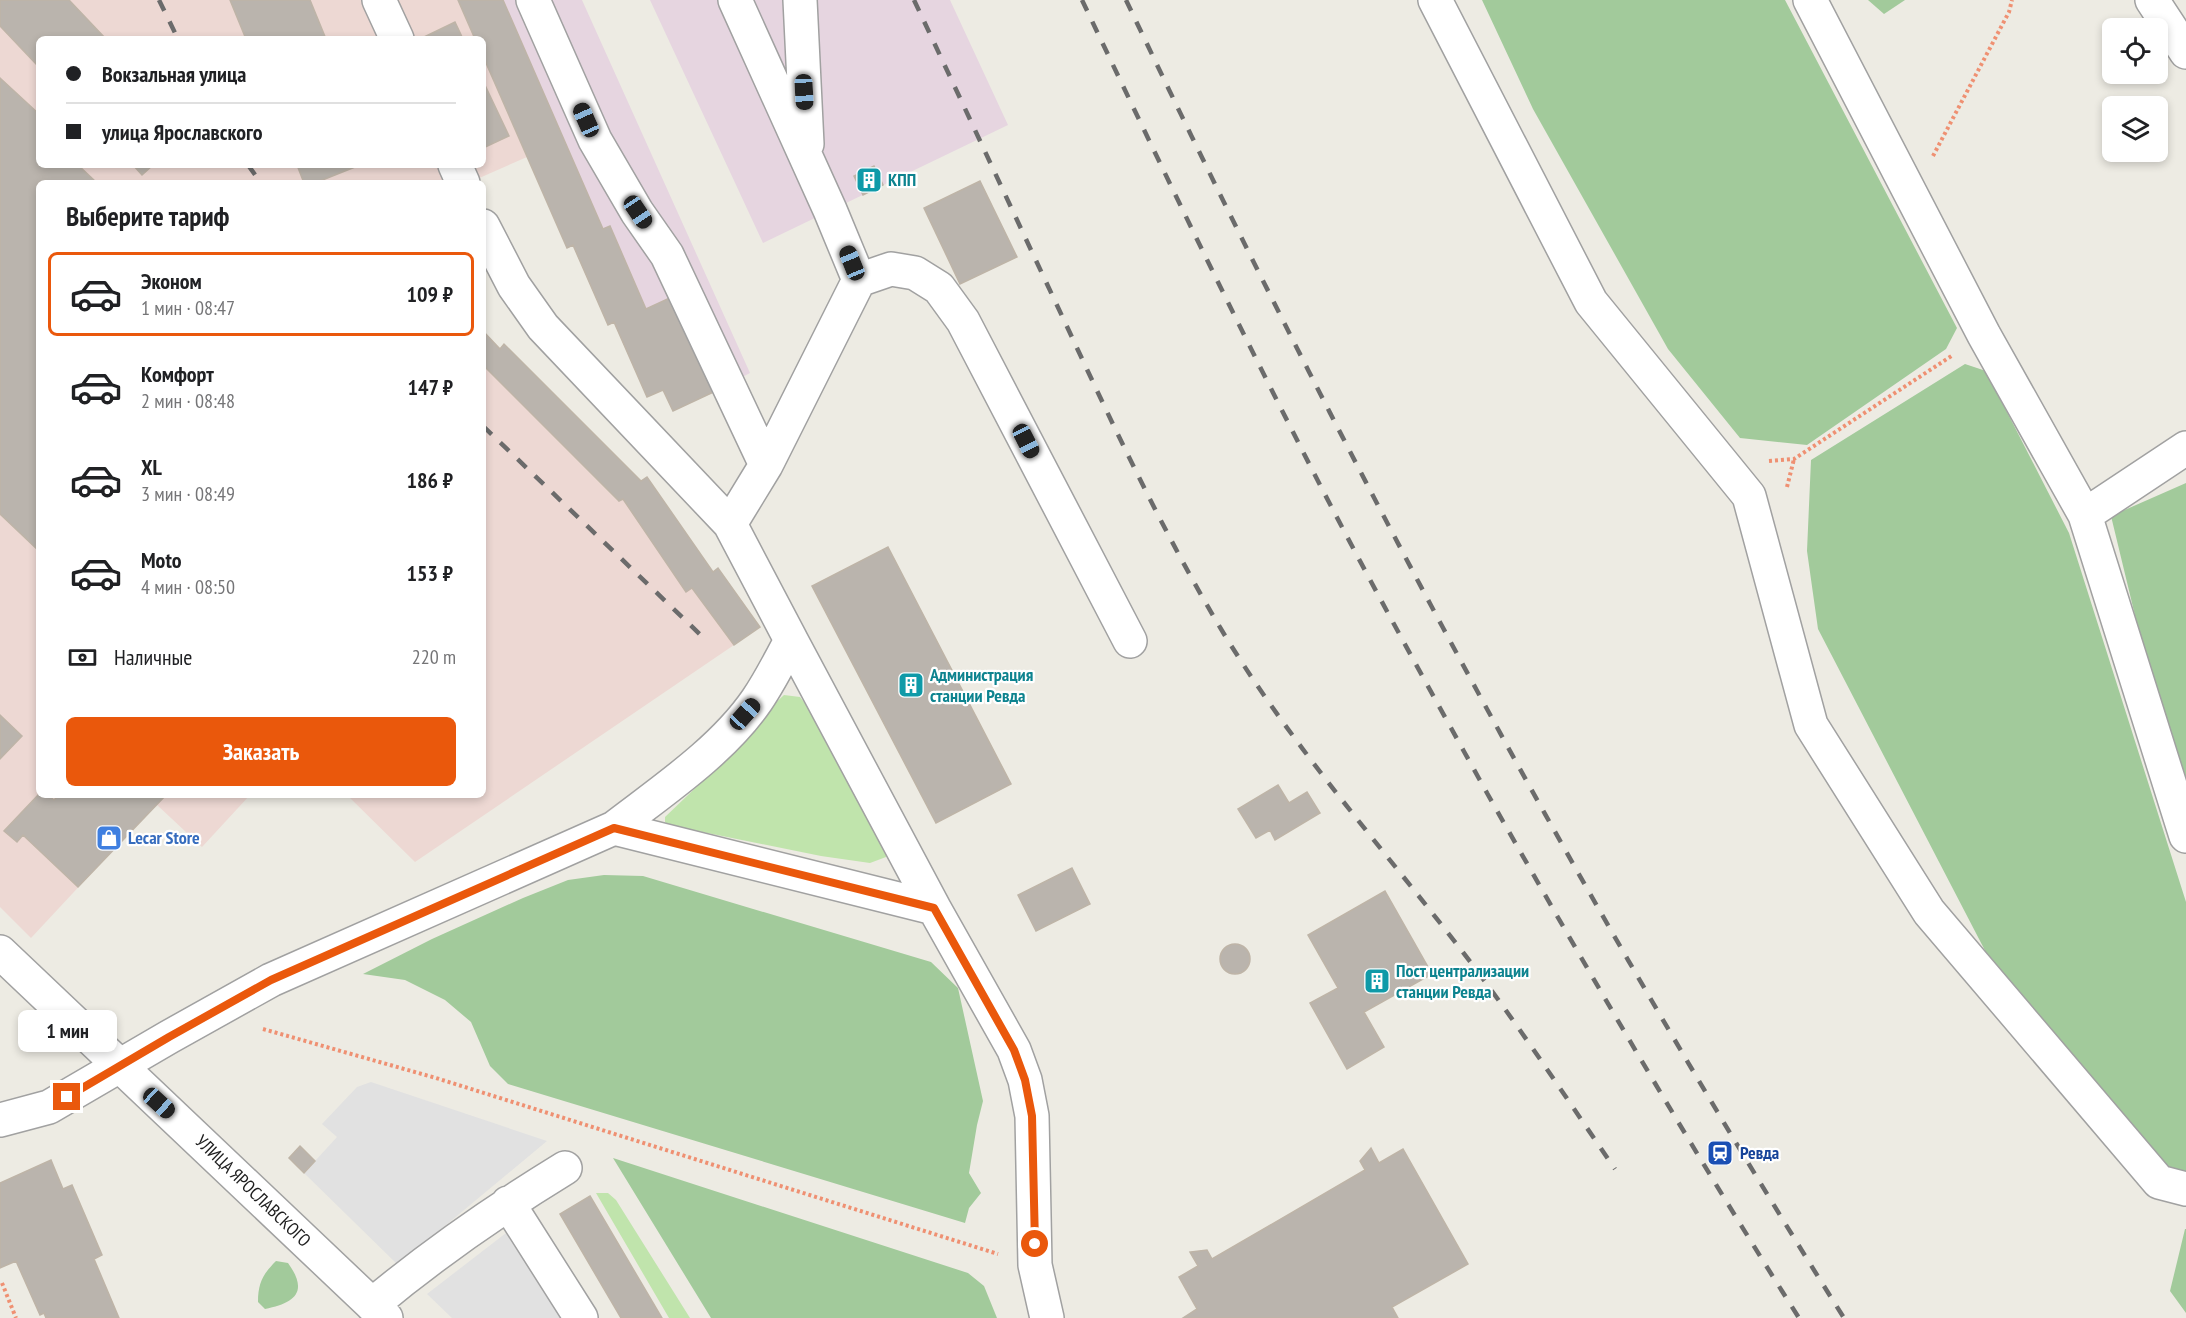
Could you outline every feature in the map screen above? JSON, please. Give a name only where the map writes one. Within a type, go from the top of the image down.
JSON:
[{"type":"street","points":[[379,0],[396,36]]},
{"type":"street","points":[[533,0],[595,140],[667,255],[766,465]]},
{"type":"street","points":[[735,0],[859,280]]},
{"type":"street","points":[[800,0],[808,161]]},
{"type":"street","points":[[1435,0],[1591,302],[1749,496],[1811,726],[1929,912],[2159,1182],[2186,1189]]},
{"type":"street","points":[[1810,0],[1984,335],[2085,515],[2186,836]]},
{"type":"street","points":[[2152,0],[2186,52]]},
{"type":"street","points":[[486,232],[514,286],[543,327],[730,524],[934,908],[1014,1050],[1025,1080],[1032,1116],[1035,1265],[1047,1318]]},
{"type":"street","points":[[730,524],[766,465],[859,280],[891,269],[915,273],[939,288],[963,321],[1130,641]]},
{"type":"street","points":[[2085,515],[2186,448]]},
{"type":"street","points":[[0,1120],[49,1107],[271,980],[614,828],[674,782],[723,739],[756,702],[774,673],[790,640]]},
{"type":"street","points":[[614,828],[934,908]]},
{"type":"street","name":"УЛИЦА ЯРОСЛАВСКОГО","points":[[0,952],[379,1311]]},
{"type":"street","points":[[379,1311],[408,1275],[508,1203],[565,1168]]},
{"type":"street","points":[[508,1203],[581,1318]]},
{"type":"path","points":[[1911,197],[2009,12],[2012,0]]},
{"type":"path","points":[[1724,465],[1794,459],[1984,335]]},
{"type":"path","points":[[210,1014],[436,1078],[1035,1265]]},
{"type":"path","points":[[2,1283],[16,1318]]},
{"type":"shaded area","points":[[0,0],[458,0],[474,36],[36,36],[36,168],[486,168],[486,63],[527,157],[475,180],[36,180],[36,798],[247,798],[202,847],[156,804],[31,938],[0,907]]},
{"type":"shaded area","points":[[458,0],[582,0],[750,373],[673,411],[663,390],[647,397],[614,323],[608,325],[573,246],[567,248],[486,63],[486,36],[481,36]]},
{"type":"shaded area","points":[[650,0],[950,0],[1008,125],[763,243]]},
{"type":"shaded area","points":[[486,368],[618,501],[623,499],[686,591],[692,588],[734,645],[415,862],[350,798],[486,798]]},
{"type":"shaded area","points":[[371,1082],[547,1141],[398,1265],[304,1173],[337,1137],[322,1124],[357,1087]]},
{"type":"shaded area","points":[[506,1233],[563,1318],[452,1318],[427,1294]]},
{"type":"green space","points":[[1482,0],[1785,0],[1957,328],[1946,349],[1807,445],[1740,438],[1668,349],[1533,109]]},
{"type":"green space","points":[[1868,0],[1905,0],[1884,14]]},
{"type":"green space","points":[[1965,364],[1986,371],[2069,533],[2186,902],[2186,1174],[2160,1166],[1992,964],[1818,629],[1807,551],[1811,460]]},
{"type":"green space","points":[[2186,483],[2186,782],[2139,632],[2111,516]]},
{"type":"green space","points":[[784,695],[800,697],[808,707],[888,850],[886,857],[870,863],[821,856],[668,825],[665,822],[665,817],[754,732],[771,707]]},
{"type":"green space","points":[[604,875],[643,876],[931,962],[958,988],[983,1101],[969,1173],[981,1193],[969,1208],[965,1223],[508,1084],[490,1066],[471,1022],[445,1000],[405,980],[363,974],[432,939],[523,898],[568,880]]},
{"type":"green space","points":[[613,1158],[968,1273],[984,1286],[997,1318],[711,1318]]},
{"type":"green space","points":[[596,1193],[608,1193],[616,1200],[690,1318],[669,1318]]},
{"type":"green space","points":[[2186,1229],[2186,1313],[2170,1291]]},
{"type":"green space","points":[[276,1261],[288,1263],[294,1273],[298,1289],[296,1295],[291,1299],[265,1309],[258,1302],[260,1284]]},
{"type":"building","points":[[0,0],[69,0],[103,36],[36,36],[36,64],[0,26]]},
{"type":"building","points":[[230,0],[310,0],[325,36],[245,36]]},
{"type":"building","points":[[458,0],[503,0],[603,229],[610,226],[646,309],[674,296],[716,391],[673,411],[663,390],[647,397],[614,322],[608,325],[573,245],[567,248],[486,63],[486,36],[474,36]]},
{"type":"building","points":[[455,22],[462,36],[426,36]]},
{"type":"building","points":[[0,78],[36,111],[36,168],[81,168],[94,180],[36,180],[36,548],[0,514]]},
{"type":"building","points":[[486,87],[509,136],[486,147]]},
{"type":"building","name":"КПП","points":[[874,166],[883,185],[863,195],[854,176]]},
{"type":"building","points":[[136,168],[150,168],[142,175]]},
{"type":"building","points":[[298,168],[352,168],[322,180],[303,180]]},
{"type":"building","points":[[980,181],[1017,257],[960,284],[924,208]]},
{"type":"building","points":[[486,334],[500,349],[504,344],[641,481],[647,477],[713,572],[718,568],[760,627],[734,645],[692,588],[686,592],[623,499],[619,501],[486,368]]},
{"type":"building","name":"Администрация станции Ревда","points":[[888,547],[1011,784],[936,823],[812,586]]},
{"type":"building","points":[[0,715],[22,736],[0,759]]},
{"type":"building","points":[[1278,785],[1289,803],[1307,792],[1320,813],[1275,840],[1270,830],[1256,838],[1238,809]]},
{"type":"building","points":[[36,797],[54,800],[56,798],[163,798],[78,887],[23,835],[17,842],[4,831]]},
{"type":"building","points":[[1072,868],[1090,904],[1036,931],[1018,895]]},
{"type":"building","name":"Пост централизации станции Ревда","points":[[1385,891],[1432,974],[1364,1012],[1384,1047],[1347,1069],[1310,1003],[1338,988],[1308,935]]},
{"type":"building","points":[[1235,944],[1246,948],[1250,959],[1246,970],[1235,974],[1224,970],[1220,959],[1224,948]]},
{"type":"building","points":[[300,1146],[315,1161],[304,1173],[289,1158]]},
{"type":"building","points":[[1371,1148],[1379,1163],[1403,1149],[1468,1264],[1392,1307],[1398,1318],[1183,1318],[1197,1309],[1179,1277],[1198,1266],[1190,1252],[1207,1250],[1212,1259],[1365,1170],[1360,1161]]},
{"type":"building","points":[[51,1160],[63,1189],[72,1185],[102,1255],[94,1259],[119,1318],[46,1318],[44,1313],[40,1315],[16,1261],[0,1268],[0,1183]]},
{"type":"building","points":[[590,1196],[662,1318],[621,1318],[560,1214]]},
{"type":"railway","points":[[159,0],[177,36]]},
{"type":"railway","points":[[914,0],[1118,434],[1156,511],[1218,624],[1299,744],[1492,991],[1615,1169]]},
{"type":"railway","points":[[1082,0],[1240,326],[1317,479],[1389,614],[1487,793],[1601,992],[1799,1318]]},
{"type":"railway","points":[[1126,0],[1291,337],[1465,670],[1649,997],[1844,1318]]},
{"type":"railway","points":[[250,168],[259,180]]},
{"type":"railway","points":[[486,429],[708,642]]},
{"type":"place","name":"КПП","points":[[869,180]]},
{"type":"place","name":"Администрация станции Ревда","points":[[911,685]]},
{"type":"place","name":"Lecar Store","points":[[109,838]]},
{"type":"place","name":"Пост централизации станции Ревда","points":[[1377,981]]},
{"type":"place","name":"Ревда","points":[[1720,1153]]},
{"type":"route","points":[[67,1097],[271,980],[614,828],[934,908],[1014,1050],[1025,1080],[1032,1116],[1035,1244]]}]
